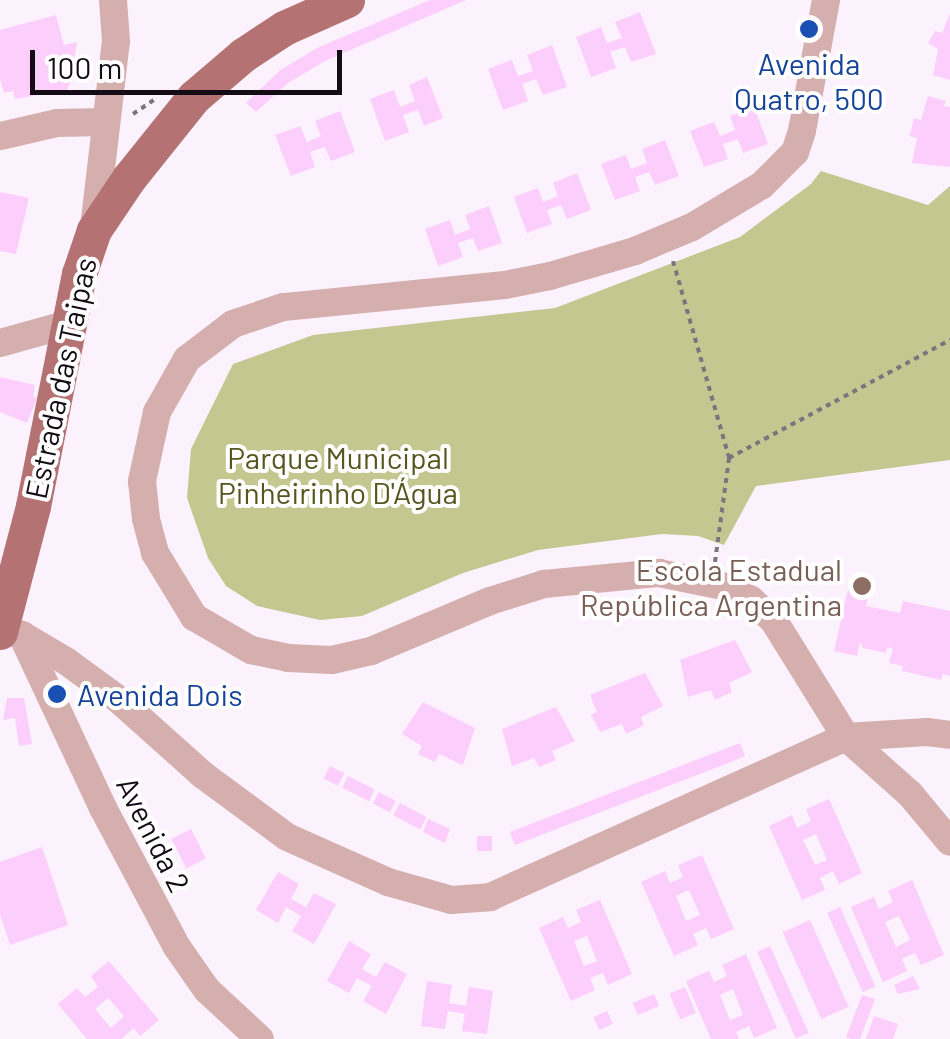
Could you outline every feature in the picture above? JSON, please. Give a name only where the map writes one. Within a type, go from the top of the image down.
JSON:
[{"type":"main road","name":"Estrada das Taipas","points":[[8,632],[68,324],[94,230],[129,178],[194,97],[244,54],[284,28],[347,0]]},
{"type":"street","points":[[94,230],[116,41],[113,0]]},
{"type":"street","points":[[826,0],[795,152],[762,186],[666,238],[581,267],[505,285],[284,307],[232,324],[187,358],[157,412],[142,482],[146,518],[155,552],[194,617],[251,650],[288,658],[332,660],[370,652],[490,601],[544,584],[659,573],[712,582],[751,600],[774,620],[846,737],[910,794],[950,842]]},
{"type":"street","points":[[0,136],[57,123],[106,122]]},
{"type":"street","points":[[0,342],[68,324]]},
{"type":"street","points":[[8,632],[118,699],[203,775],[287,838],[388,882],[451,900],[490,898],[846,737],[926,732],[950,735]]},
{"type":"street","name":"Avenida 2","points":[[8,632],[176,947],[207,990],[260,1039]]},
{"type":"path","points":[[666,238],[730,458],[712,582]]},
{"type":"path","points":[[730,458],[950,340]]},
{"type":"green space","name":"Parque Municipal Pinheirinho D'Água","points":[[821,171],[928,205],[950,186],[950,460],[756,486],[724,545],[698,536],[662,534],[538,550],[463,573],[362,616],[320,620],[257,606],[226,586],[208,558],[187,498],[191,449],[233,364],[313,335],[555,308],[740,237],[811,184]]},
{"type":"building","points":[[430,0],[466,0],[325,61],[288,83],[256,112],[246,103],[279,71],[317,48]]},
{"type":"building","points":[[640,12],[656,54],[631,62],[625,47],[610,52],[616,68],[591,77],[576,37],[601,27],[607,43],[622,38],[615,22]]},
{"type":"building","points":[[950,14],[950,80],[933,75],[938,49],[928,43],[935,31],[942,33]]},
{"type":"building","points":[[56,15],[64,45],[77,42],[67,90],[15,99],[13,91],[4,93],[0,79],[0,30]]},
{"type":"building","points":[[552,45],[567,87],[543,95],[536,79],[522,84],[528,101],[503,110],[488,69],[512,60],[518,76],[533,71],[527,55]]},
{"type":"building","points":[[427,77],[443,118],[424,126],[418,110],[403,115],[409,132],[385,141],[370,99],[394,90],[400,107],[415,101],[409,85]]},
{"type":"building","points":[[928,96],[946,101],[944,106],[950,107],[950,167],[912,163],[917,138],[909,136],[914,118],[921,120]]},
{"type":"building","points":[[754,107],[768,144],[743,153],[738,139],[723,144],[728,159],[704,167],[690,131],[714,122],[720,136],[735,130],[730,116]]},
{"type":"building","points":[[340,111],[355,152],[331,161],[325,147],[310,152],[315,167],[291,176],[275,135],[300,126],[307,142],[321,136],[315,121]]},
{"type":"building","points":[[665,140],[679,176],[655,185],[649,172],[635,177],[640,191],[615,200],[601,164],[626,155],[631,169],[647,163],[642,149]]},
{"type":"building","points":[[577,173],[591,210],[567,219],[561,205],[547,210],[552,224],[527,233],[514,197],[538,188],[543,202],[558,196],[553,183]]},
{"type":"building","points":[[0,192],[29,198],[16,254],[0,251]]},
{"type":"building","points":[[489,206],[502,243],[478,251],[473,238],[458,243],[463,257],[438,266],[425,229],[450,220],[455,235],[470,229],[465,215]]},
{"type":"building","points":[[0,377],[35,385],[33,397],[37,398],[27,423],[0,412]]},
{"type":"building","points":[[848,589],[869,594],[866,606],[900,613],[903,601],[950,611],[950,676],[943,674],[941,680],[902,671],[903,666],[889,663],[893,649],[887,647],[886,653],[863,648],[860,642],[857,656],[834,651]]},
{"type":"building","points":[[735,640],[752,672],[729,683],[732,692],[715,700],[711,690],[688,697],[680,660]]},
{"type":"building","points":[[645,673],[663,706],[641,717],[644,725],[626,734],[622,724],[600,732],[591,715],[597,712],[590,695]]},
{"type":"building","points":[[7,698],[24,698],[32,744],[19,746],[15,718],[3,720]]},
{"type":"building","points":[[423,702],[475,728],[463,765],[439,754],[435,762],[418,754],[422,746],[402,734]]},
{"type":"building","points":[[556,707],[575,741],[552,751],[556,760],[539,767],[534,758],[512,766],[502,729]]},
{"type":"building","points":[[740,743],[745,756],[515,845],[510,832]]},
{"type":"building","points":[[330,766],[344,773],[338,786],[324,778]]},
{"type":"building","points":[[348,776],[375,790],[369,801],[342,788]]},
{"type":"building","points":[[379,792],[396,801],[390,812],[373,803]]},
{"type":"building","points":[[829,799],[862,873],[839,884],[833,871],[820,878],[825,890],[802,900],[769,826],[792,815],[797,828],[811,821],[806,809]],"holes":[[[816,834],[827,860],[815,865],[803,840]]]},
{"type":"building","points":[[400,803],[426,817],[420,829],[393,815]]},
{"type":"building","points":[[428,819],[450,829],[445,843],[423,832]]},
{"type":"building","points":[[191,829],[206,858],[186,868],[171,839]]},
{"type":"building","points":[[477,836],[492,836],[492,851],[477,851]]},
{"type":"building","points":[[42,847],[68,925],[10,945],[0,914],[0,862]]},
{"type":"building","points":[[702,855],[734,929],[711,939],[706,928],[693,934],[698,945],[674,956],[641,882],[665,871],[670,883],[683,877],[678,865]],"holes":[[[689,890],[700,915],[686,921],[676,896]]]},
{"type":"building","points":[[278,872],[299,884],[291,899],[306,907],[314,893],[336,904],[314,944],[292,931],[301,916],[286,907],[278,923],[256,910]]},
{"type":"building","points":[[912,880],[944,955],[921,965],[915,953],[902,959],[907,971],[883,982],[851,907],[874,897],[879,909],[893,902],[888,891]],"holes":[[[899,916],[910,940],[896,947],[885,922]]]},
{"type":"building","points":[[600,900],[632,974],[608,985],[603,973],[590,978],[595,990],[571,1001],[539,928],[563,917],[568,928],[581,922],[576,910]],"holes":[[[587,936],[597,961],[584,966],[574,941]]]},
{"type":"building","points":[[840,907],[875,986],[863,992],[827,913]]},
{"type":"building","points":[[810,920],[849,1007],[821,1019],[783,932]]},
{"type":"building","points":[[349,941],[371,954],[362,969],[376,977],[385,962],[407,974],[386,1014],[363,1001],[372,986],[357,978],[349,993],[327,981]]},
{"type":"building","points":[[770,946],[809,1033],[796,1038],[757,952]]},
{"type":"building","points":[[746,954],[777,1028],[754,1038],[749,1026],[736,1032],[739,1039],[711,1039],[686,981],[709,971],[714,982],[727,976],[722,965]],"holes":[[[733,989],[743,1015],[730,1020],[720,995]]]},
{"type":"building","points":[[109,961],[159,1020],[140,1036],[134,1028],[121,1039],[87,1039],[58,1004],[77,988],[85,997],[98,987],[91,976]],"holes":[[[108,998],[124,1016],[111,1028],[95,1009]]]},
{"type":"building","points":[[913,976],[920,989],[898,994],[894,985]]},
{"type":"building","points":[[427,981],[452,985],[449,1003],[466,1006],[469,987],[493,991],[487,1034],[462,1031],[465,1014],[448,1011],[445,1029],[421,1026]]},
{"type":"building","points":[[685,987],[696,1013],[680,1019],[669,994]]},
{"type":"building","points":[[654,994],[659,1006],[638,1015],[633,1003]]},
{"type":"building","points":[[862,995],[875,999],[860,1039],[851,1039],[846,1037]]},
{"type":"building","points":[[607,1011],[613,1024],[599,1030],[593,1017]]},
{"type":"building","points":[[874,1016],[898,1024],[893,1039],[866,1039]]},
{"type":"place","name":"Avenida Quatro, 500","points":[[809,29]]},
{"type":"place","name":"Escola Estadual República Argentina","points":[[862,586]]},
{"type":"place","name":"Avenida Dois","points":[[57,694]]}]
